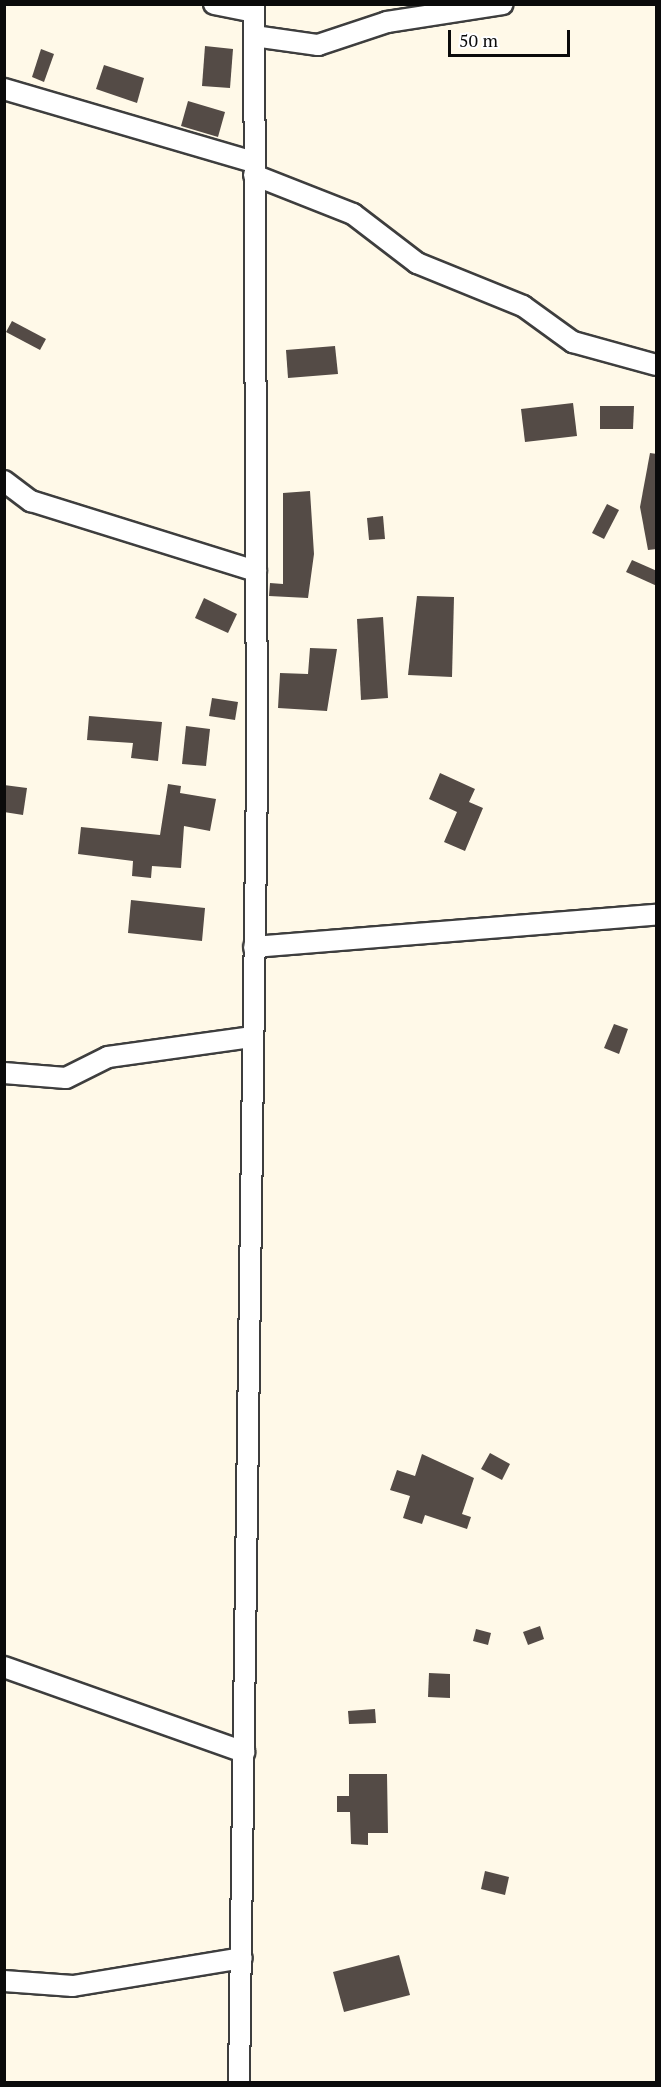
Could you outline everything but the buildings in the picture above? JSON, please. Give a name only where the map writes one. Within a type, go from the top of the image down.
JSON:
[{"type":"street","points":[[214,4],[254,8],[256,571],[254,947],[239,2082]]},
{"type":"street","points":[[254,36],[318,45],[387,22],[503,4]]},
{"type":"street","points":[[4,89],[254,169],[353,214],[417,263],[523,306],[573,342],[657,365]]},
{"type":"street","points":[[4,481],[31,501],[256,571]]},
{"type":"street","points":[[254,947],[657,915]]},
{"type":"street","points":[[4,1073],[66,1078],[108,1057],[253,1037]]},
{"type":"street","points":[[4,1667],[244,1752]]},
{"type":"street","points":[[4,1981],[73,1986],[242,1958]]}]
